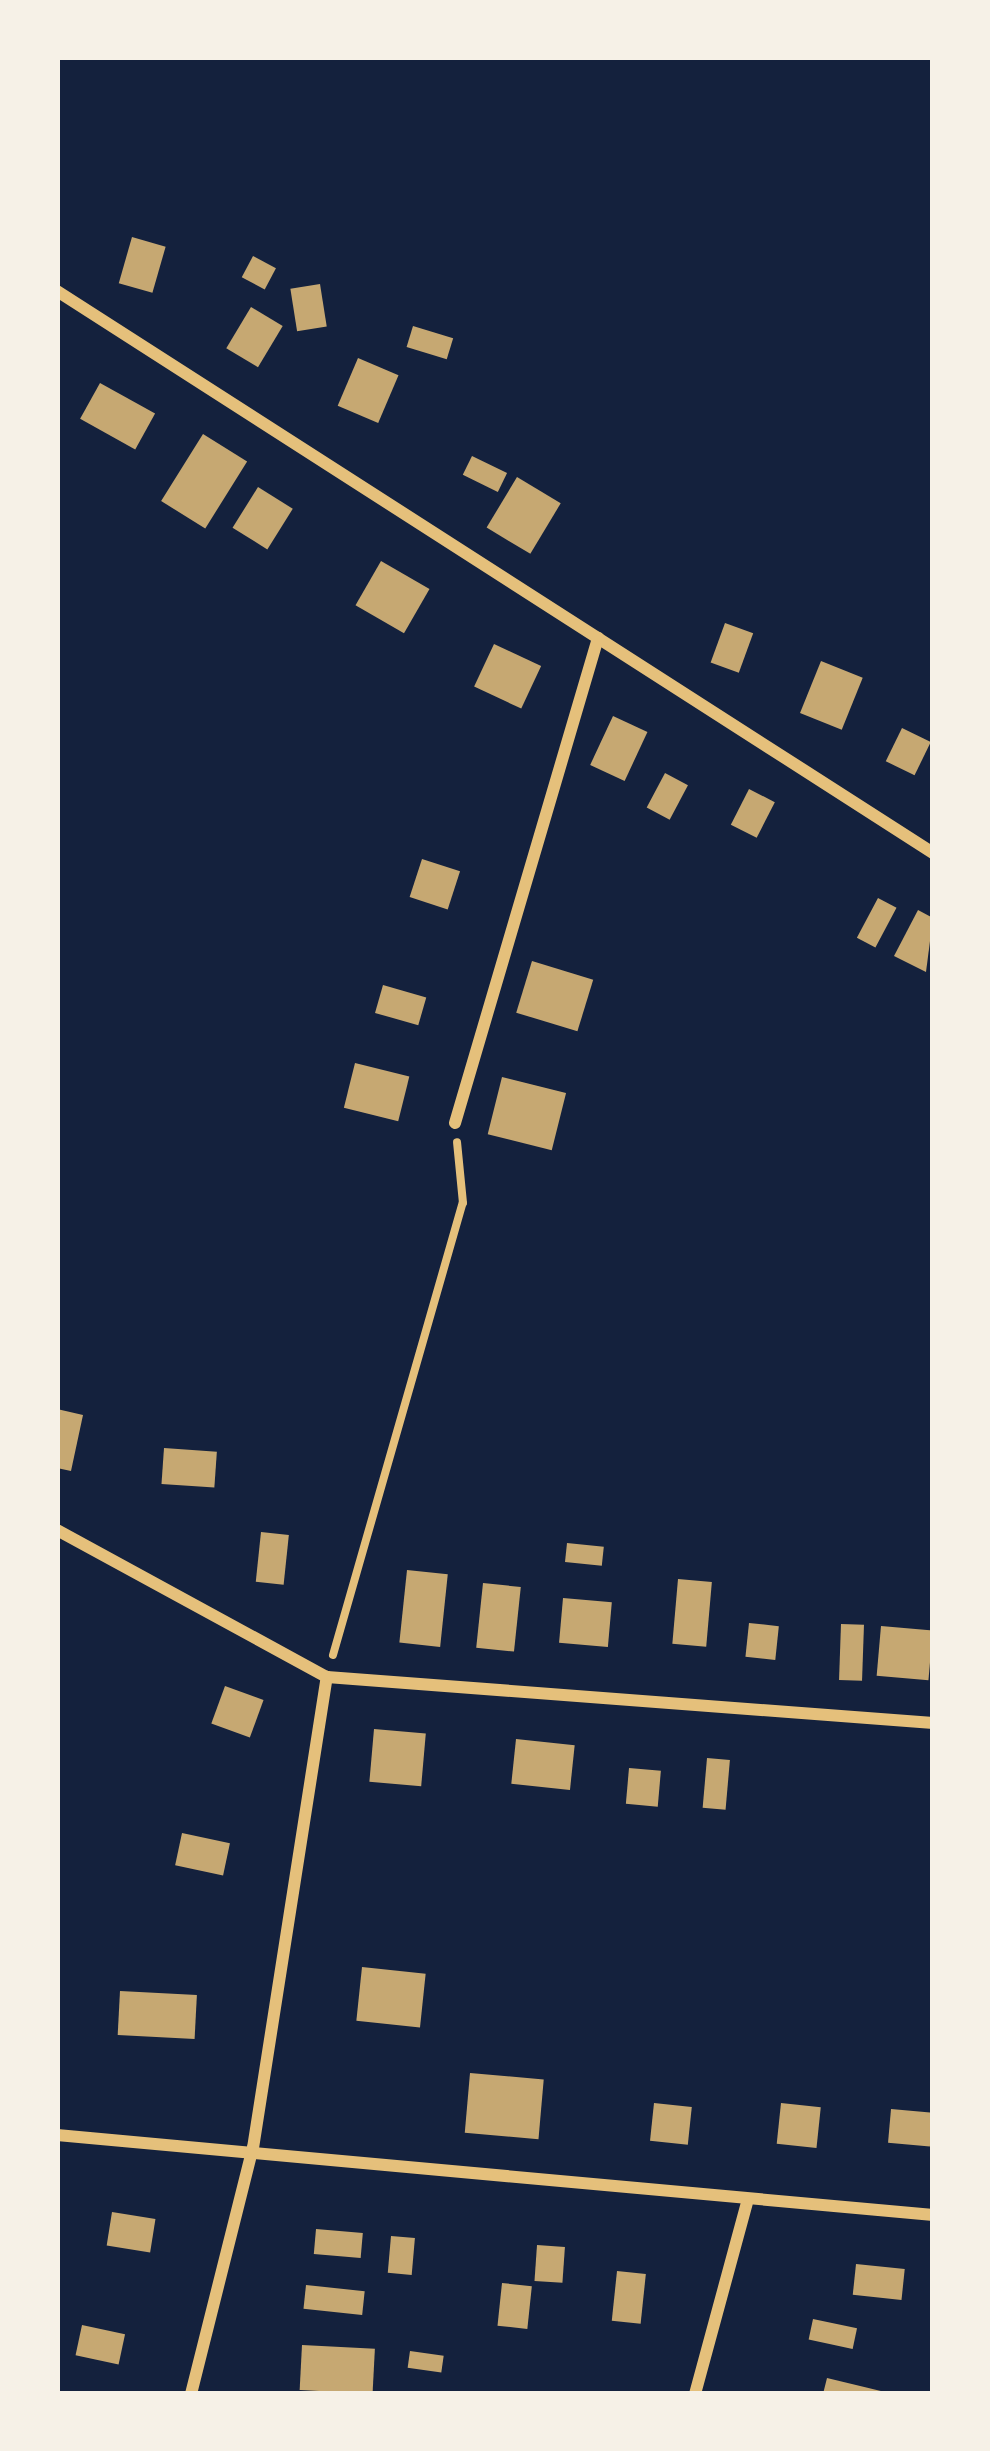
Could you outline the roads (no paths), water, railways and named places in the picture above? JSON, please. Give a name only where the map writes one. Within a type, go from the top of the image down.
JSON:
[{"type":"street","points":[[57,291],[933,853]]},
{"type":"street","points":[[454,1123],[598,638]]},
{"type":"street","points":[[57,1530],[327,1677],[933,1723]]},
{"type":"street","points":[[191,2394],[253,2148],[327,1677]]},
{"type":"street","points":[[57,2134],[253,2148],[747,2203],[933,2215]]},
{"type":"street","points":[[695,2394],[747,2203]]}]
